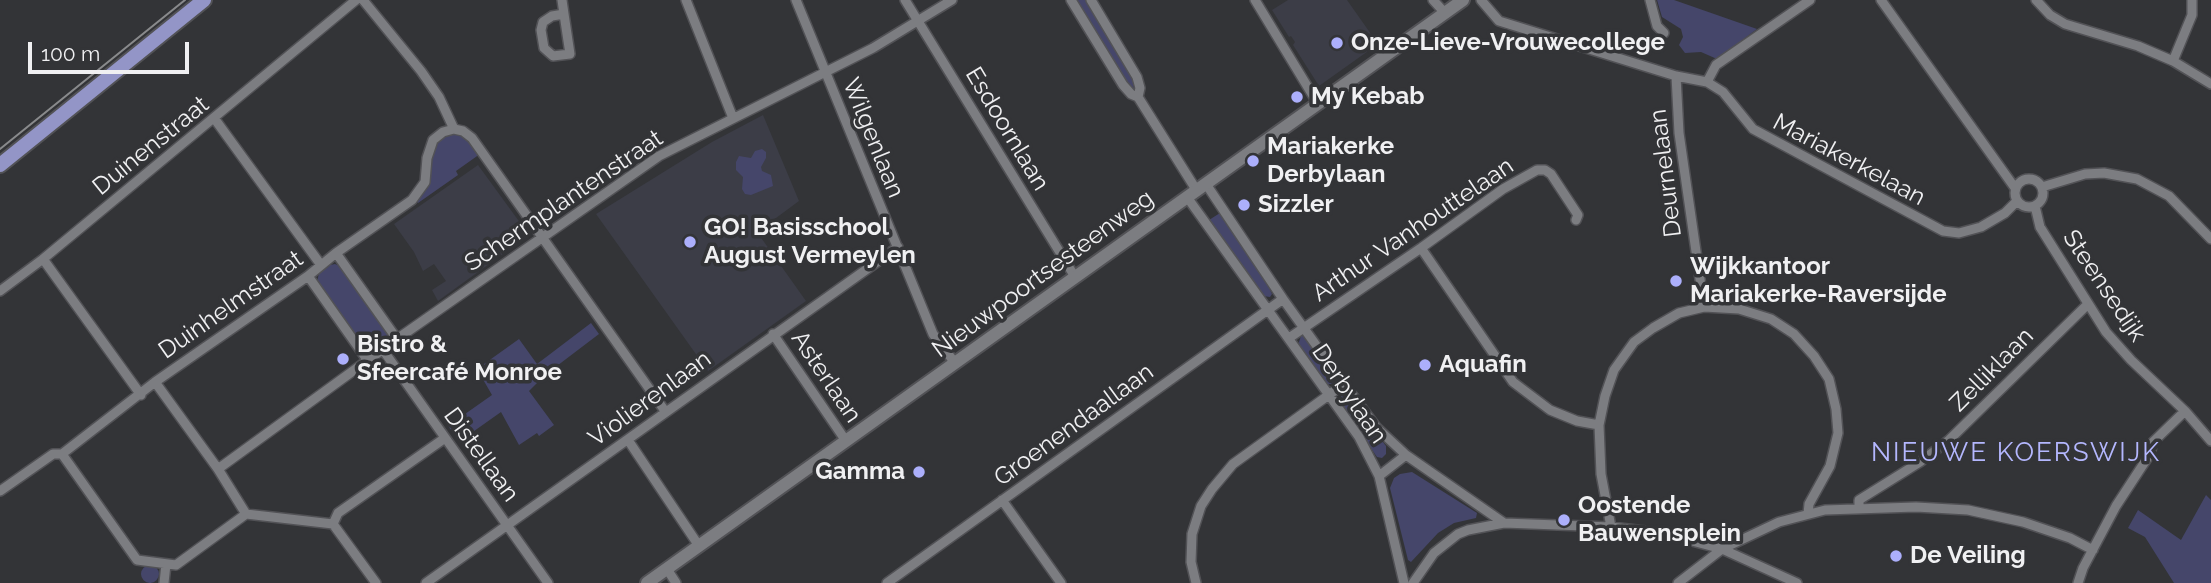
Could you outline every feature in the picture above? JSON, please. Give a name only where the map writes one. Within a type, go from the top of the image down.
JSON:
[{"type":"main road","points":[[0,164],[204,0]]},
{"type":"main road","name":"Nieuwpoortsesteenweg","points":[[647,583],[1463,0]]},
{"type":"street","name":"Duinenstraat","points":[[0,291],[43,259],[356,0]]},
{"type":"street","points":[[363,0],[421,71],[439,97],[454,129],[463,131],[472,138],[666,411]]},
{"type":"street","points":[[562,0],[570,54],[553,56],[544,48],[541,30],[543,22],[552,16],[564,14]]},
{"type":"street","points":[[686,0],[733,118]]},
{"type":"street","name":"Wilgenlaan","points":[[796,0],[933,334],[955,363]]},
{"type":"street","name":"Esdoornlaan","points":[[905,0],[1075,277]]},
{"type":"street","name":"Schermplantenstraat","points":[[218,469],[397,339],[659,156],[826,74],[952,0]]},
{"type":"street","points":[[1071,0],[1123,85],[1138,97],[1197,191]]},
{"type":"street","points":[[1091,0],[1137,77],[1140,88],[1138,97]]},
{"type":"street","points":[[1255,0],[1318,104]]},
{"type":"street","points":[[1433,0],[1445,13]]},
{"type":"street","name":"Mariakerkelaan","points":[[1481,0],[1499,21],[1676,76],[1707,82],[1723,92],[1754,130],[1942,231],[1959,233],[1981,227],[2017,201]]},
{"type":"street","points":[[1650,0],[1657,26],[1664,33]]},
{"type":"street","points":[[1707,82],[1716,65],[1810,0]]},
{"type":"street","points":[[1881,0],[2006,173],[2018,185],[2017,201],[2026,207],[2035,206],[2042,197],[2042,187]]},
{"type":"street","points":[[2036,0],[2050,15],[2065,24],[2138,46],[2173,61],[2211,84]]},
{"type":"street","points":[[2173,61],[2192,15],[2192,0]]},
{"type":"street","name":"Deurnelaan","points":[[1676,76],[1679,133],[1704,307]]},
{"type":"street","points":[[214,118],[321,265]]},
{"type":"street","name":"Duinhelmstraat","points":[[0,491],[53,454],[62,454],[155,382],[412,200],[425,182],[427,158],[433,140],[443,132],[454,129]]},
{"type":"street","name":"Arthur Vanhouttelaan","points":[[1289,338],[1503,189],[1537,170],[1545,170],[1551,174],[1578,215],[1576,220]]},
{"type":"street","points":[[2042,187],[2085,174],[2104,173],[2137,179],[2168,195],[2211,239]]},
{"type":"street","points":[[2018,185],[2033,180],[2042,187]]},
{"type":"street","name":"Derbylaan","points":[[1197,191],[1283,299],[1377,428],[1406,455],[1504,523]]},
{"type":"street","name":"Derbylaan","points":[[1197,191],[1268,310],[1359,437],[1379,476],[1404,583]]},
{"type":"street","name":"Steensedijk","points":[[2035,206],[2040,227],[2106,332],[2211,441]]},
{"type":"street","name":"Violierenlaan","points":[[426,583],[898,247]]},
{"type":"street","points":[[1421,248],[1513,382],[1550,410],[1577,421],[1599,425]]},
{"type":"street","points":[[336,253],[397,339]]},
{"type":"street","points":[[43,259],[141,395]]},
{"type":"street","points":[[308,276],[368,361]]},
{"type":"street","name":"Groenendaallaan","points":[[887,583],[1283,299]]},
{"type":"street","name":"Zelliklaan","points":[[1859,508],[1859,500],[1920,462],[1949,440],[2087,305]]},
{"type":"street","points":[[1611,527],[1601,474],[1599,425],[1614,370],[1634,342],[1679,313],[1704,307],[1739,309],[1771,319],[1794,334],[1814,356],[1829,379],[1838,433],[1830,466],[1809,504],[1808,514]]},
{"type":"street","name":"Asterlaan","points":[[774,334],[846,441]]},
{"type":"street","name":"Distellaan","points":[[383,350],[548,583]]},
{"type":"street","points":[[155,382],[218,469],[246,514]]},
{"type":"street","points":[[1196,583],[1191,562],[1192,534],[1201,506],[1212,489],[1233,464],[1344,384]]},
{"type":"street","points":[[2078,583],[2082,568],[2116,506],[2150,454],[2153,442],[2185,411]]},
{"type":"street","points":[[334,524],[338,513],[445,438]]},
{"type":"street","points":[[628,440],[699,546]]},
{"type":"street","points":[[62,454],[137,559],[176,565],[246,514],[334,524],[376,583]]},
{"type":"street","points":[[1379,476],[1406,455]]},
{"type":"street","points":[[1002,500],[1061,583]]},
{"type":"street","points":[[1678,583],[1722,549],[1779,522],[1808,514],[1859,508],[1968,510],[2023,522],[2070,538],[2092,550]]},
{"type":"street","points":[[1413,583],[1434,553],[1458,534],[1504,523],[1611,527],[1662,533],[1722,549],[1797,583]]},
{"type":"street","points":[[163,583],[166,564]]},
{"type":"street","points":[[667,569],[676,583]]},
{"type":"shaded area","points":[[1076,0],[1086,0],[1133,80],[1134,89],[1126,83]]},
{"type":"shaded area","name":"Onze-Lieve-Vrouwecollege","points":[[1288,0],[1347,0],[1378,44],[1319,86],[1293,45],[1295,42],[1272,10]]},
{"type":"shaded area","points":[[1657,0],[1674,0],[1757,29],[1717,59],[1701,52],[1685,53],[1679,45],[1683,37],[1681,29],[1662,17]]},
{"type":"shaded area","name":"GO! Basisschool August Vermeylen","points":[[763,115],[799,201],[757,232],[806,301],[708,371],[596,214],[712,142]]},
{"type":"shaded area","points":[[450,133],[468,138],[480,154],[456,171],[458,175],[418,203],[415,199],[430,177],[433,147],[440,138]]},
{"type":"shaded area","points":[[762,149],[766,152],[766,158],[761,167],[762,171],[771,175],[773,186],[751,195],[745,194],[742,189],[743,177],[736,170],[736,162],[739,156],[751,158],[755,151]]},
{"type":"shaded area","points":[[478,165],[529,235],[438,301],[432,290],[446,281],[434,264],[423,271],[414,252],[394,224]]},
{"type":"shaded area","points":[[1220,213],[1262,273],[1272,294],[1270,297],[1263,296],[1209,220]]},
{"type":"shaded area","points":[[335,264],[342,267],[388,332],[386,344],[373,352],[363,348],[317,282],[319,273]]},
{"type":"shaded area","points":[[591,323],[599,334],[545,375],[529,391],[554,425],[539,436],[537,433],[519,445],[501,412],[460,441],[448,426],[492,395],[477,369],[519,339],[537,364]]},
{"type":"shaded area","points":[[1301,336],[1306,336],[1336,380],[1334,384],[1326,384],[1298,345]]},
{"type":"shaded area","points":[[1346,395],[1386,446],[1386,454],[1382,458],[1377,457],[1339,403],[1341,396]]},
{"type":"shaded area","points":[[1412,472],[1477,513],[1476,518],[1454,523],[1438,533],[1411,562],[1408,560],[1390,488],[1394,478]]},
{"type":"shaded area","points":[[2206,495],[2211,500],[2211,583],[2174,583],[2145,537],[2128,528],[2138,510],[2181,540]]},
{"type":"shaded area","points":[[150,565],[156,568],[159,574],[156,580],[150,583],[144,580],[141,574],[144,568]]},
{"type":"tram line","points":[[0,149],[185,0]]},
{"type":"place","name":"Onze-Lieve-Vrouwecollege","points":[[1337,43]]},
{"type":"place","name":"My Kebab","points":[[1297,97]]},
{"type":"place","name":"Mariakerke Derbylaan","points":[[1253,161]]},
{"type":"place","name":"Sizzler","points":[[1244,205]]},
{"type":"place","name":"GO! Basisschool August Vermeylen","points":[[690,242]]},
{"type":"place","name":"Wijkkantoor Mariakerke-Raversijde","points":[[1676,281]]},
{"type":"place","name":"Bistro & Sfeercafé Monroe","points":[[343,359]]},
{"type":"place","name":"Aquafin","points":[[1425,365]]},
{"type":"place","name":"Gamma","points":[[919,472]]},
{"type":"place","name":"Oostende Bauwensplein","points":[[1564,520]]},
{"type":"place","name":"De Veiling","points":[[1896,556]]},
{"type":"district","name":"NIEUWE KOERSWIJK","points":[[2016,453]]}]
